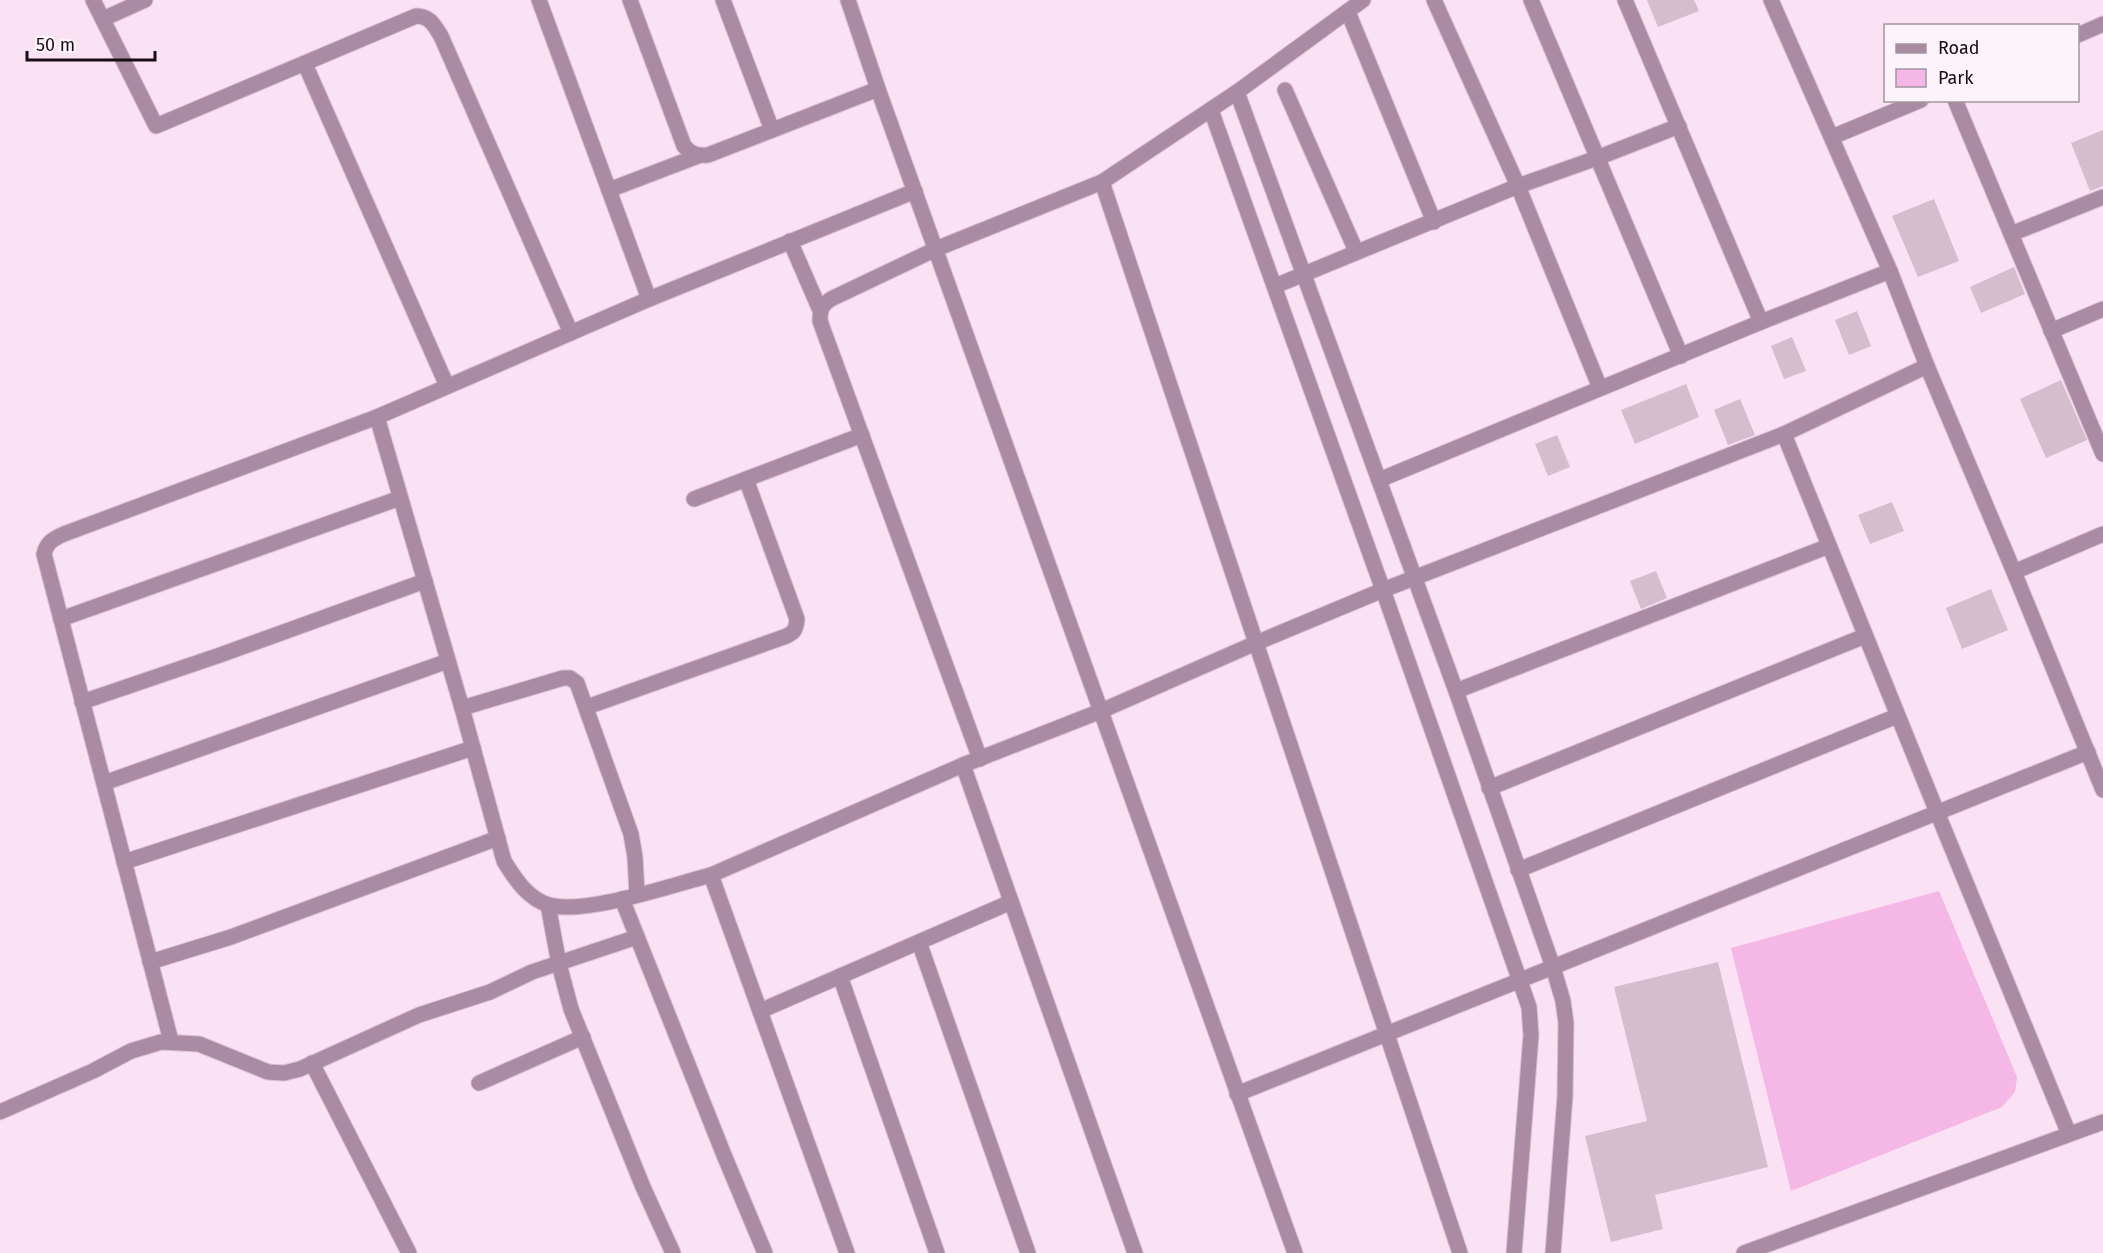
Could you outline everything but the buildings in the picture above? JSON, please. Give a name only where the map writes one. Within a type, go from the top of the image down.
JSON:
[{"type":"street","points":[[93,0],[156,126],[416,16],[424,16],[431,21],[441,36],[571,333]]},
{"type":"street","points":[[103,18],[145,0]]},
{"type":"street","points":[[539,0],[649,298]]},
{"type":"street","points":[[630,0],[684,146],[689,152],[698,156]]},
{"type":"street","points":[[723,0],[772,130]]},
{"type":"street","points":[[848,0],[1295,1253]]},
{"type":"street","points":[[820,310],[833,298],[936,249],[1102,182],[1237,92],[1363,0]]},
{"type":"street","points":[[1434,0],[1518,186],[1600,388]]},
{"type":"street","points":[[1532,0],[1681,356]]},
{"type":"street","points":[[1625,0],[1761,322]]},
{"type":"street","points":[[1771,0],[1890,271],[1927,366],[2103,790]]},
{"type":"street","points":[[1348,12],[1434,222]]},
{"type":"street","points":[[2079,35],[2103,24]]},
{"type":"street","points":[[305,64],[447,386]]},
{"type":"street","points":[[609,190],[698,156],[708,155],[878,89]]},
{"type":"street","points":[[1285,90],[1356,251]]},
{"type":"street","points":[[1237,92],[1456,691],[1563,1001],[1566,1023],[1565,1096],[1553,1253]]},
{"type":"street","points":[[1832,137],[1916,102]]},
{"type":"street","points":[[1956,102],[2103,454]]},
{"type":"street","points":[[1211,110],[1529,1007],[1531,1035],[1515,1253]]},
{"type":"street","points":[[1275,286],[1518,186],[1679,126]]},
{"type":"street","points":[[1102,182],[1460,1253]]},
{"type":"street","points":[[171,1041],[44,554],[46,546],[53,539],[377,417],[649,298],[915,191]]},
{"type":"street","points":[[2011,234],[2103,197]]},
{"type":"street","points":[[790,241],[820,310],[820,321],[980,759]]},
{"type":"street","points":[[1379,480],[1890,271]]},
{"type":"street","points":[[2051,331],[2103,309]]},
{"type":"street","points":[[377,417],[504,861],[528,893],[548,905],[567,907],[607,903],[711,875],[963,765],[1101,711],[1383,590],[1784,434],[1927,366]]},
{"type":"street","points":[[1784,434],[1897,716],[2070,1134]]},
{"type":"street","points":[[694,499],[862,435]]},
{"type":"street","points":[[587,707],[784,637],[796,629],[797,619],[746,479]]},
{"type":"street","points":[[61,619],[400,498]]},
{"type":"street","points":[[2014,573],[2103,534]]},
{"type":"street","points":[[1456,691],[1830,546]]},
{"type":"street","points":[[82,702],[220,656],[425,581]]},
{"type":"street","points":[[1489,788],[1865,636]]},
{"type":"street","points":[[104,783],[448,661]]},
{"type":"street","points":[[462,708],[563,678],[570,678],[577,683],[631,834],[637,894]]},
{"type":"street","points":[[1518,870],[1897,716]]},
{"type":"street","points":[[124,862],[473,748]]},
{"type":"street","points":[[1237,1094],[2088,752]]},
{"type":"street","points":[[963,765],[1135,1253]]},
{"type":"street","points":[[150,962],[231,938],[498,838]]},
{"type":"street","points":[[711,875],[847,1253]]},
{"type":"street","points":[[622,899],[765,1253]]},
{"type":"street","points":[[760,1011],[1011,902]]},
{"type":"street","points":[[548,905],[559,964],[571,1009],[643,1187],[673,1253]]},
{"type":"street","points":[[0,1112],[93,1071],[131,1051],[171,1041],[199,1044],[268,1072],[284,1073],[312,1063],[419,1015],[490,992],[532,972],[637,937]]},
{"type":"street","points":[[919,942],[1028,1253]]},
{"type":"street","points":[[840,976],[937,1253]]},
{"type":"street","points":[[479,1083],[583,1037]]},
{"type":"street","points":[[312,1063],[409,1253]]},
{"type":"street","points":[[1744,1253],[2103,1122]]},
{"type":"green space","points":[[1939,891],[2017,1077],[2015,1092],[2002,1107],[1791,1191],[1731,948]]}]
